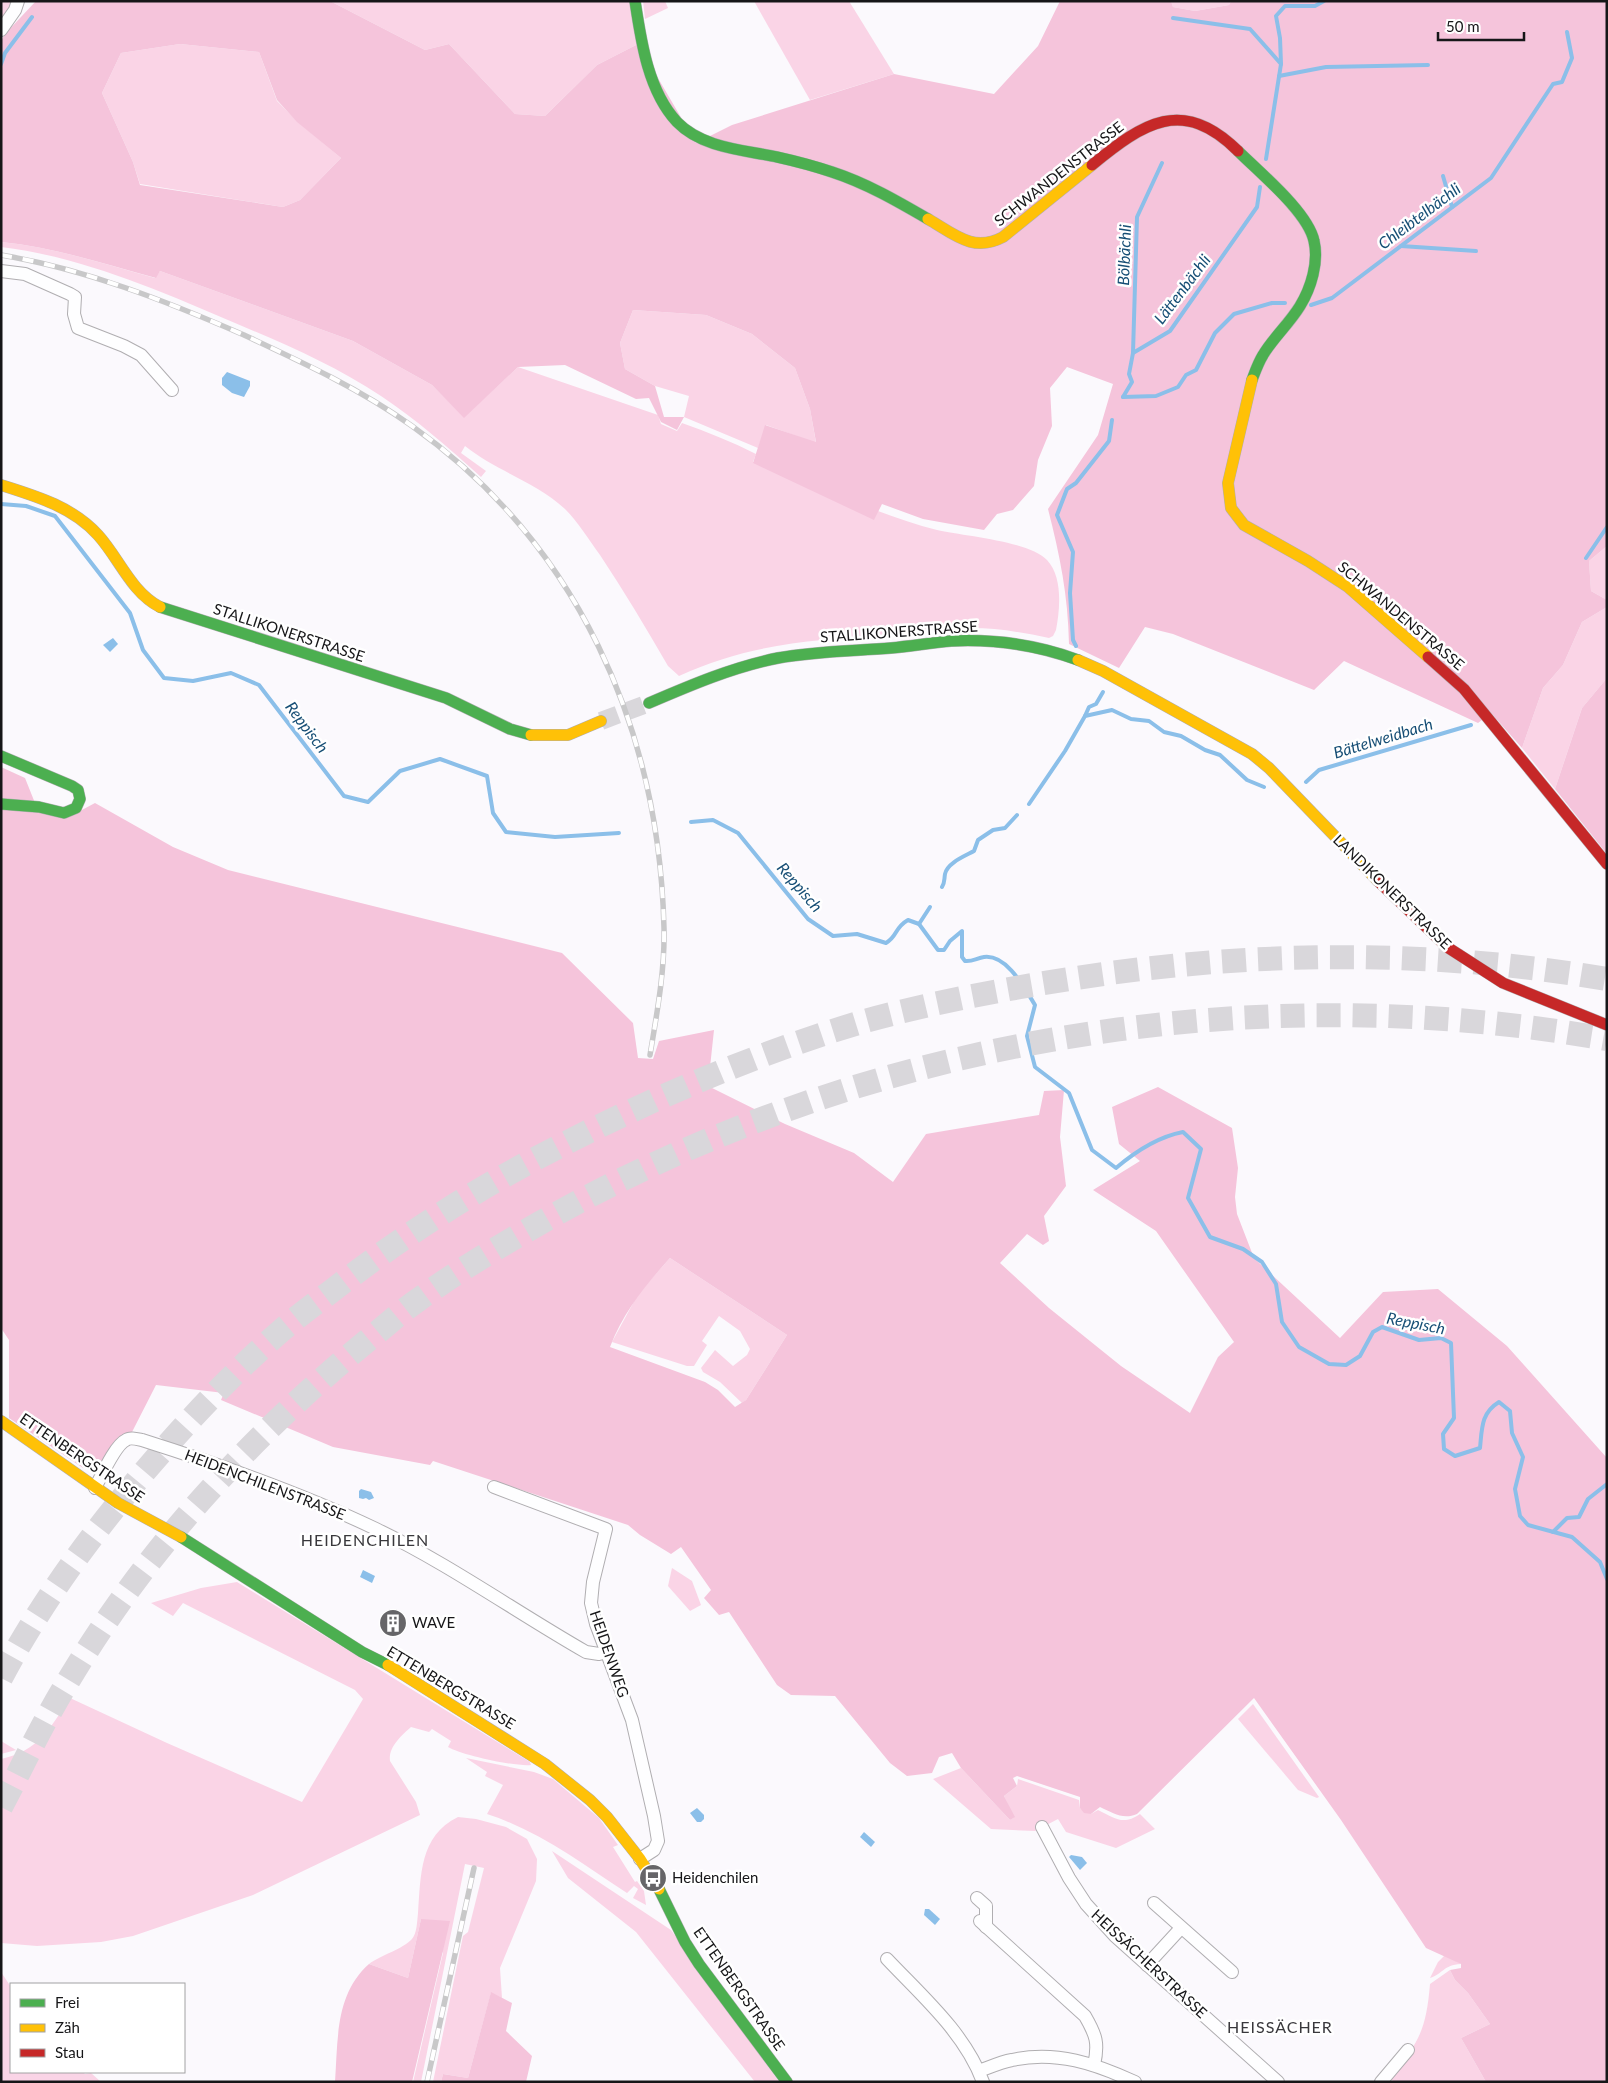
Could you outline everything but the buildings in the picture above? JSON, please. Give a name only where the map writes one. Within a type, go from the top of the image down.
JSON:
[{"type":"street","points":[[1,30],[15,10],[18,1]]},
{"type":"street","name":"SCHWANDENSTRASSE","points":[[636,1],[646,52],[659,96],[668,112],[679,124],[708,142],[782,158],[846,177],[884,193],[953,234],[976,244],[988,244],[1003,237],[1106,153],[1148,126],[1161,121],[1182,119],[1204,125],[1222,136],[1295,208],[1311,234],[1315,250],[1314,271],[1307,293],[1300,306],[1262,356],[1249,386],[1228,483],[1231,508],[1244,525],[1342,582],[1464,689],[1607,864]]},
{"type":"street","points":[[1,271],[25,274],[75,297],[74,314],[78,328],[141,354],[172,390]]},
{"type":"street","name":"STALLIKONERSTRASSE","points":[[1,485],[61,507],[78,516],[93,529],[143,593],[153,602],[176,613],[446,698],[510,731],[528,736],[545,737],[572,734],[601,721]]},
{"type":"street","name":"STALLIKONERSTRASSE","points":[[649,703],[716,675],[784,657],[824,651],[892,648],[937,642],[964,641],[1014,644],[1038,647],[1082,660],[1252,754]]},
{"type":"street","name":"LANDIKONERSTRASSE","points":[[1252,754],[1269,768],[1357,862],[1447,947],[1503,983],[1607,1025]]},
{"type":"street","points":[[1,756],[72,786],[78,790],[81,798],[76,808],[64,813],[39,807],[1,804]]},
{"type":"street","name":"ETTENBERGSTRASSE","points":[[1,1421],[118,1503],[178,1535],[362,1652],[397,1670],[545,1764],[590,1800],[607,1817],[640,1859],[660,1891],[685,1942],[699,1964],[787,2082]]},
{"type":"street","name":"HEIDENCHILENSTRASSE","points":[[95,1488],[119,1446],[126,1440],[135,1438],[191,1455],[246,1475],[376,1529],[420,1552],[586,1652],[599,1654],[607,1652]]},
{"type":"street","name":"HEIDENWEG","points":[[494,1487],[606,1529],[593,1582],[591,1603],[596,1624],[632,1720],[654,1816],[658,1841],[654,1850],[640,1859]]},
{"type":"street","name":"HEISSÄCHERSTRASSE","points":[[1042,1827],[1068,1878],[1086,1904],[1115,1936],[1278,2082]]},
{"type":"street","points":[[977,1898],[986,1906],[983,1924],[1085,2016],[1095,2033],[1098,2048],[1094,2065]]},
{"type":"street","points":[[1154,1903],[1232,1972]]},
{"type":"street","points":[[1147,1965],[1181,1928]]},
{"type":"street","points":[[887,1959],[948,2023],[981,2076],[1011,2060],[1038,2057],[1066,2058],[1094,2065],[1135,2082]]},
{"type":"street","points":[[1380,2082],[1408,2050]]},
{"type":"shaded area","points":[[1,1],[14,1],[1,23]]},
{"type":"shaded area","points":[[36,1],[330,1],[425,50],[449,44],[515,114],[545,116],[597,65],[638,44],[696,143],[732,125],[894,74],[994,94],[1038,46],[1060,1],[1171,1],[1173,7],[1195,11],[1229,5],[1231,1],[1607,1],[1607,546],[1589,561],[1591,591],[1607,600],[1607,607],[1582,622],[1563,665],[1543,688],[1522,748],[1491,713],[1478,723],[1344,661],[1314,690],[1173,634],[1145,627],[1119,668],[1069,644],[1063,576],[1048,509],[1098,435],[1113,384],[1067,367],[1050,388],[1052,426],[1038,460],[1034,486],[1013,510],[997,514],[984,530],[923,519],[882,504],[874,520],[753,463],[765,425],[816,442],[810,409],[795,368],[752,334],[706,315],[633,310],[620,343],[625,369],[655,386],[664,417],[684,417],[677,430],[661,422],[649,398],[636,399],[565,365],[518,367],[464,418],[432,385],[353,341],[160,271],[156,278],[59,252],[1,242],[1,41],[5,34]],"holes":[[[180,44],[259,52],[277,100],[297,122],[341,158],[300,200],[283,207],[140,185],[133,162],[102,93],[121,53]]]},
{"type":"shaded area","points":[[330,1],[630,1],[638,44],[597,65],[545,116],[515,114],[449,44],[425,50]]},
{"type":"shaded area","points":[[643,1],[665,1],[668,8],[645,19]]},
{"type":"shaded area","points":[[754,1],[849,1],[894,74],[810,100]]},
{"type":"shaded area","points":[[1171,1],[1231,1],[1229,5],[1195,11],[1173,7]]},
{"type":"shaded area","points":[[180,44],[259,52],[277,101],[298,122],[341,158],[300,200],[283,207],[140,184],[133,162],[102,93],[121,53]]},
{"type":"shaded area","points":[[1,242],[59,252],[155,278],[160,271],[353,341],[432,385],[464,417],[518,367],[658,415],[661,424],[677,431],[682,423],[720,437],[756,454],[753,462],[874,519],[878,511],[937,530],[995,540],[1026,548],[1047,560],[1056,575],[1059,613],[1056,630],[1053,636],[1049,638],[1000,630],[963,628],[781,645],[730,657],[679,676],[668,666],[618,582],[579,525],[565,509],[542,491],[490,463],[465,446],[461,453],[486,471],[481,477],[432,435],[381,396],[328,365],[291,347],[121,277],[62,259],[1,247]]},
{"type":"shaded area","points":[[633,310],[706,315],[752,334],[795,368],[810,409],[816,443],[766,425],[758,448],[684,417],[689,396],[655,386],[625,369],[620,343]]},
{"type":"shaded area","points":[[1607,546],[1607,600],[1591,591],[1589,561]]},
{"type":"shaded area","points":[[1607,607],[1607,678],[1582,708],[1555,789],[1522,748],[1543,688],[1563,665],[1582,622]]},
{"type":"shaded area","points":[[1607,678],[1607,854],[1555,789],[1582,708]]},
{"type":"shaded area","points":[[1,767],[25,778],[37,808],[80,811],[95,803],[173,847],[228,870],[562,953],[633,1023],[638,1058],[653,1059],[659,1041],[714,1030],[708,1086],[785,1124],[854,1153],[893,1182],[926,1134],[1039,1115],[1044,1091],[1064,1090],[1060,1137],[1066,1186],[1044,1216],[1049,1241],[1043,1245],[1027,1234],[1000,1263],[1049,1308],[1121,1366],[1190,1413],[1218,1357],[1234,1342],[1156,1231],[1093,1190],[1140,1161],[1119,1144],[1112,1107],[1158,1087],[1232,1128],[1238,1168],[1235,1197],[1237,1214],[1254,1258],[1340,1338],[1383,1292],[1438,1289],[1507,1346],[1607,1458],[1607,2082],[1486,2082],[1461,2038],[1490,2024],[1468,1993],[1455,1980],[1450,1970],[1461,1968],[1461,1964],[1426,1948],[1341,1820],[1254,1698],[1137,1814],[1123,1816],[1100,1807],[1091,1814],[1084,1813],[1080,1808],[1080,1797],[1017,1776],[1013,1778],[1017,1786],[1004,1796],[1015,1817],[1010,1820],[961,1768],[952,1753],[939,1757],[932,1773],[907,1776],[890,1763],[835,1696],[791,1695],[777,1685],[729,1612],[719,1615],[704,1598],[711,1590],[681,1547],[671,1554],[640,1535],[628,1525],[433,1461],[430,1465],[333,1447],[221,1400],[224,1393],[156,1385],[132,1432],[118,1440],[99,1469],[92,1465],[83,1468],[9,1418],[9,1340],[1,1328]],"holes":[[[670,1258],[787,1335],[746,1400],[735,1407],[718,1390],[705,1382],[610,1347],[629,1310]]]},
{"type":"shaded area","points":[[670,1258],[787,1335],[746,1400],[742,1403],[720,1382],[703,1372],[701,1368],[715,1350],[733,1366],[747,1355],[750,1349],[740,1331],[719,1316],[702,1341],[707,1345],[694,1366],[687,1366],[612,1342],[638,1294]]},
{"type":"shaded area","points":[[672,1568],[692,1581],[701,1605],[690,1611],[668,1586]]},
{"type":"shaded area","points":[[237,1582],[530,1762],[531,1765],[476,1757],[448,1747],[451,1741],[432,1729],[429,1732],[411,1727],[393,1746],[390,1761],[416,1802],[420,1815],[253,1895],[133,1936],[101,1942],[37,1946],[1,1943],[1,1759],[25,1750],[42,1737],[70,1698],[302,1802],[363,1699],[355,1690],[183,1603],[173,1616],[151,1603],[201,1588]]},
{"type":"shaded area","points":[[1253,1704],[1319,1797],[1317,1798],[1298,1790],[1238,1719]]},
{"type":"shaded area","points":[[1,1741],[16,1750],[1,1754]]},
{"type":"shaded area","points":[[466,1758],[534,1772],[553,1779],[599,1818],[618,1845],[613,1847],[635,1882],[637,1881],[644,1891],[646,1905],[633,1898],[638,1889],[634,1886],[627,1893],[542,1839],[524,1829],[487,1814],[503,1785],[485,1776],[487,1772]]},
{"type":"shaded area","points":[[961,1768],[1010,1820],[1014,1817],[1004,1796],[1017,1786],[1018,1779],[1079,1800],[1080,1808],[1091,1814],[1098,1810],[1119,1820],[1129,1820],[1140,1814],[1155,1829],[1116,1848],[1066,1832],[1058,1819],[1035,1831],[991,1829],[933,1779]]},
{"type":"shaded area","points":[[458,1817],[476,1819],[506,1827],[527,1839],[537,1859],[536,1881],[500,1968],[502,1998],[491,1993],[468,2078],[443,2074],[441,2082],[433,2082],[463,1936],[468,1932],[484,1868],[465,1864],[421,2082],[413,2082],[443,1953],[421,1919],[408,1978],[369,1964],[408,1943],[414,1937],[424,1858],[436,1835],[445,1825]]},
{"type":"shaded area","points":[[552,1851],[671,1930],[779,2082],[755,2082],[636,1932],[568,1878]]},
{"type":"shaded area","points":[[421,1919],[450,1921],[412,2082],[335,2082],[340,2019],[350,1989],[369,1964],[408,1978]]},
{"type":"shaded area","points":[[1445,1955],[1461,1964],[1450,1966],[1430,1978],[1438,1962]]},
{"type":"shaded area","points":[[1450,1970],[1455,1980],[1468,1993],[1490,2024],[1461,2038],[1486,2082],[1394,2082],[1390,2078],[1408,2055],[1423,2025],[1430,1984]]},
{"type":"shaded area","points":[[1,1972],[10,1986],[10,2073],[91,2073],[101,2082],[1,2082]]},
{"type":"shaded area","points":[[491,1992],[512,2003],[506,2031],[532,2056],[526,2082],[441,2082],[443,2074],[468,2078]]},
{"type":"water","points":[[227,372],[250,381],[250,386],[244,397],[232,393],[222,385],[222,378]]},
{"type":"water","points":[[113,638],[118,644],[110,652],[103,645]]},
{"type":"water","points":[[361,1489],[371,1492],[374,1498],[369,1500],[359,1498],[359,1491]]},
{"type":"water","points":[[363,1570],[375,1576],[372,1583],[360,1577]]},
{"type":"water","points":[[697,1808],[704,1815],[704,1819],[701,1822],[697,1822],[690,1813]]},
{"type":"water","points":[[864,1832],[875,1842],[871,1847],[860,1837]]},
{"type":"water","points":[[1071,1855],[1082,1857],[1087,1863],[1080,1870],[1069,1857]]},
{"type":"water","points":[[925,1909],[929,1909],[940,1919],[935,1925],[924,1915]]},
{"type":"waterway","points":[[1281,64],[1280,38],[1276,16],[1285,6],[1315,6],[1324,1]]},
{"type":"waterway","points":[[1,64],[5,53],[32,17]]},
{"type":"waterway","name":"Lättenbächli","points":[[1173,18],[1250,29],[1281,64],[1266,159]]},
{"type":"waterway","name":"Chleibtelbächli","points":[[1311,305],[1332,298],[1491,178],[1553,84],[1562,82],[1572,58],[1567,32]]},
{"type":"waterway","points":[[1279,76],[1326,67],[1428,65]]},
{"type":"waterway","name":"Bölbächli","points":[[1133,353],[1137,217],[1162,163]]},
{"type":"waterway","points":[[1443,176],[1452,207]]},
{"type":"waterway","name":"Lättenbächli","points":[[1123,397],[1132,382],[1129,374],[1133,353],[1170,331],[1257,207],[1260,187]]},
{"type":"waterway","points":[[1401,246],[1476,251]]},
{"type":"waterway","name":"Chleibtelbächli","points":[[1123,397],[1156,396],[1178,387],[1186,375],[1196,370],[1215,333],[1234,314],[1272,303],[1285,303]]},
{"type":"waterway","name":"Lättenbächli","points":[[1076,646],[1073,640],[1070,593],[1073,552],[1057,515],[1067,489],[1076,483],[1109,441],[1112,420]]},
{"type":"waterway","name":"Reppisch","points":[[1,504],[26,506],[55,516],[130,613],[143,650],[164,678],[193,681],[231,673],[259,685],[344,796],[368,802],[400,771],[440,759],[487,776],[493,813],[506,832],[555,837],[619,833]]},
{"type":"waterway","points":[[1586,558],[1607,527]]},
{"type":"waterway","name":"Lättenbächli","points":[[1085,716],[1089,707],[1096,704],[1103,692]]},
{"type":"waterway","name":"Bättelweidbach","points":[[1029,804],[1065,751],[1085,716],[1112,710],[1131,719],[1149,721],[1164,732],[1181,736],[1205,750],[1220,755],[1247,780],[1264,787]]},
{"type":"waterway","name":"Bättelweidbach","points":[[1306,782],[1319,770],[1471,725]]},
{"type":"waterway","name":"Bättelweidbach","points":[[942,887],[946,870],[949,866],[974,851],[978,840],[993,830],[1005,828],[1017,815]]},
{"type":"waterway","name":"Reppisch","points":[[691,822],[713,820],[738,833],[808,919],[833,936],[857,934],[886,943],[893,938],[900,926],[908,920],[919,924],[938,950],[944,950],[950,941],[962,931],[962,957],[965,961],[984,957],[992,958],[1008,967],[1021,982],[1035,1005],[1027,1036],[1035,1067],[1069,1093],[1092,1150],[1116,1168],[1147,1146],[1164,1137],[1183,1132],[1201,1149],[1188,1198],[1210,1237],[1243,1249],[1262,1262],[1276,1284],[1282,1322],[1299,1347],[1329,1364],[1346,1365],[1360,1356],[1373,1332],[1382,1327],[1419,1340],[1441,1338],[1451,1343],[1454,1418],[1443,1434],[1444,1449],[1455,1456],[1480,1448],[1482,1428],[1486,1416],[1493,1406],[1499,1402],[1510,1411],[1512,1433],[1523,1457],[1515,1489],[1520,1516],[1528,1525],[1572,1537],[1600,1562],[1607,1579]]},
{"type":"waterway","name":"Bättelweidbach","points":[[919,924],[930,907]]},
{"type":"waterway","points":[[1553,1532],[1567,1518],[1579,1517],[1588,1499],[1607,1484]]},
{"type":"tunnel","points":[[601,721],[649,703]]},
{"type":"tunnel","points":[[1,1678],[48,1599],[120,1501],[190,1420],[244,1365],[282,1330],[388,1249],[473,1194],[562,1145],[673,1092],[788,1046],[891,1014],[996,991],[1142,969],[1275,959],[1341,957],[1408,958],[1541,969],[1607,979]]},
{"type":"tunnel","points":[[1,1807],[39,1732],[78,1664],[124,1596],[193,1509],[279,1419],[349,1356],[412,1304],[447,1280],[540,1223],[663,1160],[790,1108],[922,1068],[1057,1039],[1194,1021],[1332,1015],[1470,1021],[1607,1039]]},
{"type":"railway","points":[[1,255],[63,269],[155,298],[244,335],[330,377],[372,400],[412,426],[470,473],[521,526],[563,584],[598,646],[626,712],[646,782],[659,854],[664,928],[662,976],[650,1055]]},
{"type":"railway","points":[[427,2082],[474,1868]]},
{"type":"traffic: fast","points":[[635,1],[643,49],[653,81],[667,110],[687,131],[724,147],[791,160],[845,176],[928,219]]},
{"type":"traffic: fast","points":[[1238,151],[1293,205],[1310,230],[1315,249],[1315,266],[1311,283],[1304,299],[1296,313],[1263,355],[1252,380]]},
{"type":"traffic: fast","points":[[160,607],[446,698],[510,729],[531,735]]},
{"type":"traffic: fast","points":[[649,703],[696,683],[745,666],[778,658],[834,651],[891,648],[951,641],[983,641],[1032,647],[1078,660]]},
{"type":"traffic: fast","points":[[1,756],[72,786],[78,790],[80,799],[76,808],[64,813],[39,807],[1,804]]},
{"type":"traffic: fast","points":[[181,1537],[362,1652],[388,1665]]},
{"type":"traffic: fast","points":[[659,1889],[685,1942],[699,1964],[787,2082]]},
{"type":"traffic: slow","points":[[928,219],[964,240],[982,243],[992,241],[1003,237],[1092,165]]},
{"type":"traffic: slow","points":[[1252,380],[1228,483],[1231,508],[1244,525],[1308,561],[1348,587],[1428,657]]},
{"type":"traffic: slow","points":[[1,485],[40,498],[66,510],[88,525],[106,544],[133,584],[150,601],[160,607]]},
{"type":"traffic: slow","points":[[1078,660],[1103,671],[1252,754],[1269,768],[1378,881]]},
{"type":"traffic: slow","points":[[531,735],[568,735],[601,721]]},
{"type":"traffic: slow","points":[[1,1421],[118,1503],[181,1537]]},
{"type":"traffic: slow","points":[[388,1665],[545,1764],[590,1800],[607,1817],[640,1859],[659,1889]]},
{"type":"traffic: jam","points":[[1092,165],[1129,137],[1146,128],[1164,122],[1181,120],[1199,124],[1218,134],[1238,151]]},
{"type":"traffic: jam","points":[[1428,657],[1464,689],[1607,864]]},
{"type":"traffic: jam","points":[[1378,881],[1447,947],[1503,983],[1607,1025]]},
{"type":"place","name":"WAVE","points":[[393,1623]]},
{"type":"place","name":"Heidenchilen","points":[[653,1878]]},
{"type":"district","name":"HEIDENCHILEN","points":[[365,1540]]},
{"type":"district","name":"HEISSÄCHER","points":[[1280,2027]]}]
